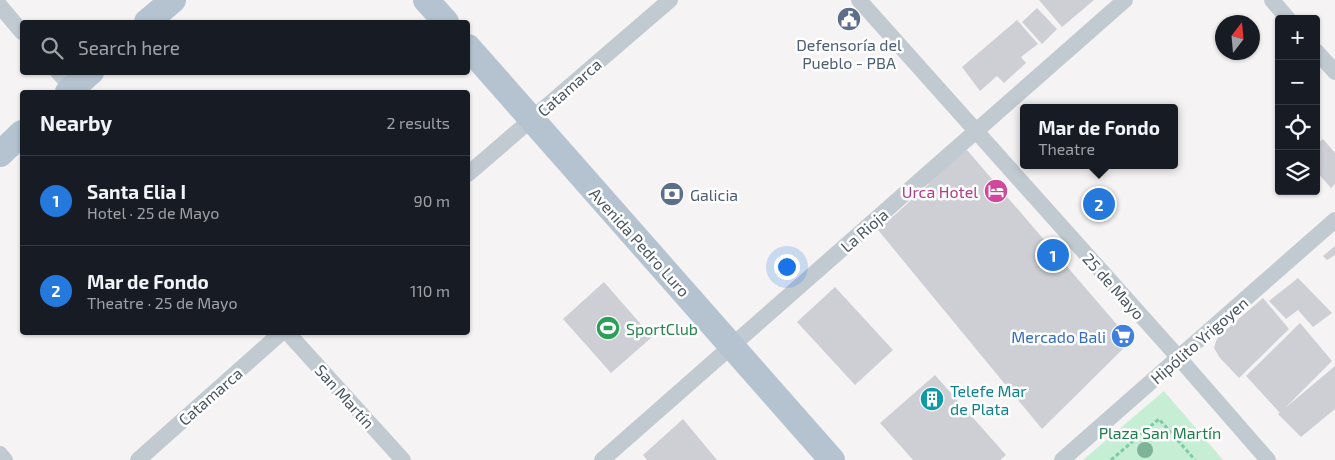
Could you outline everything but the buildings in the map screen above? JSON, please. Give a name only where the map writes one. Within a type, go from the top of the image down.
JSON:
[{"type":"main road","points":[[149,20],[172,0]]},
{"type":"main road","points":[[426,0],[444,20]]},
{"type":"main road","name":"Avenida Pedro Luro","points":[[470,49],[832,460]]},
{"type":"main road","points":[[0,154],[20,136]]},
{"type":"street","name":"Catamarca","points":[[470,172],[670,0]]},
{"type":"street","name":"25 de Mayo","points":[[859,0],[1268,460]]},
{"type":"street","name":"La Rioja","points":[[602,460],[1126,0]]},
{"type":"street","points":[[1272,0],[1285,15]]},
{"type":"street","points":[[0,6],[20,30]]},
{"type":"street","points":[[1320,55],[1335,72]]},
{"type":"street","name":"Hipólito Yrigoyen","points":[[1062,460],[1335,220]]},
{"type":"street","name":"Catamarca","points":[[138,460],[279,335]]},
{"type":"street","name":"San Martín","points":[[290,335],[403,460]]},
{"type":"street","points":[[0,454],[6,460]]},
{"type":"path","points":[[1111,460],[1159,419],[1195,460]]},
{"type":"green space","name":"Plaza San Martín","points":[[1164,391],[1223,460],[1083,460]]},
{"type":"place","name":"Defensoría del Pueblo - PBA","points":[[849,19]]},
{"type":"place","name":"Urca Hotel","points":[[996,191]]},
{"type":"place","name":"Galicia","points":[[672,194]]},
{"type":"place","name":"Mar de Fondo","points":[[1099,204]]},
{"type":"place","name":"Santa Elia I","points":[[1053,255]]},
{"type":"place","name":"SportClub","points":[[608,328]]},
{"type":"place","name":"Mercado Bali","points":[[1123,336]]},
{"type":"place","name":"Telefe Mar de Plata","points":[[932,399]]}]
